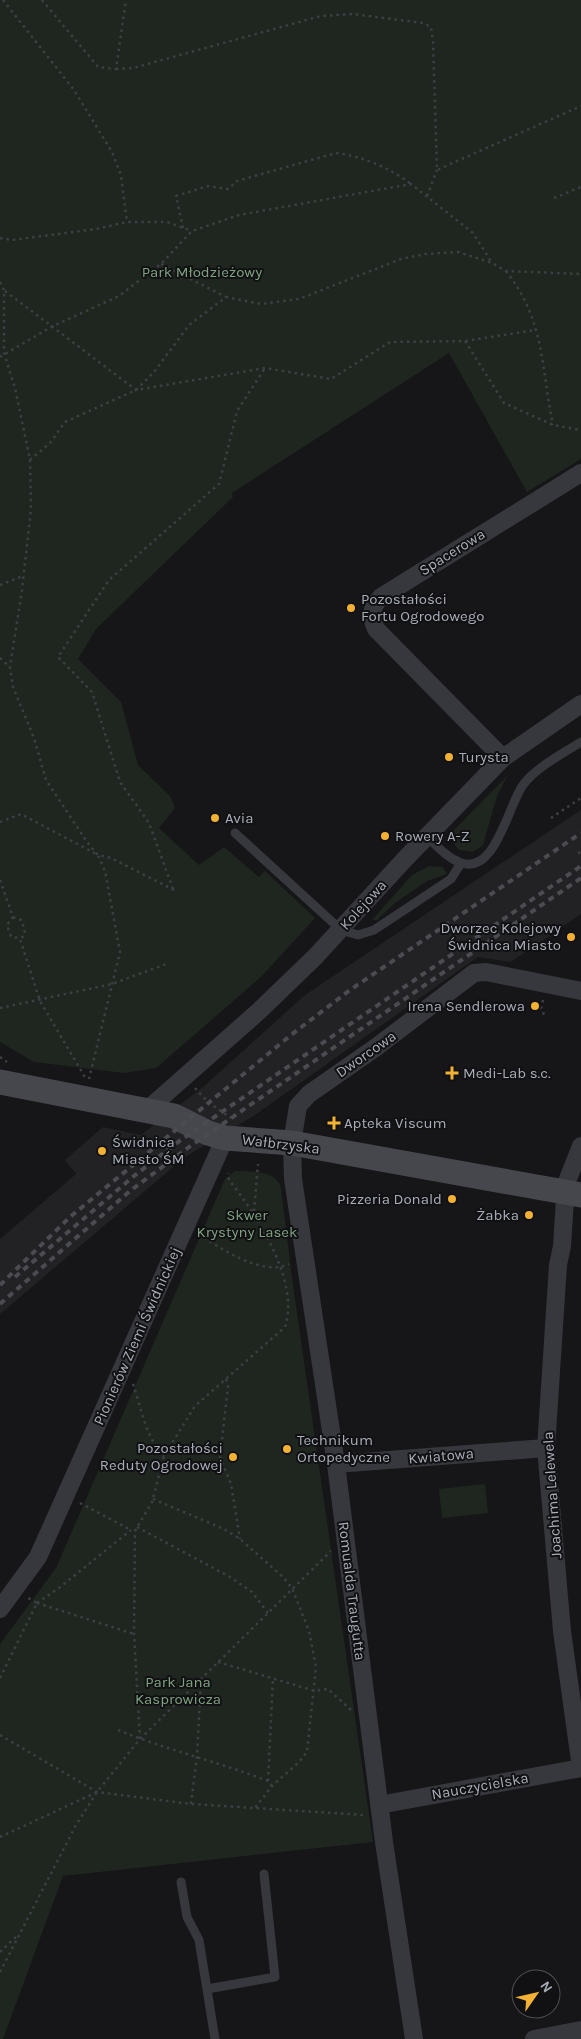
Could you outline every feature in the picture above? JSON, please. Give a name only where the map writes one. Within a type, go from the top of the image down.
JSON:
[{"type":"main road","name":"Wałbrzyska","points":[[0,1082],[174,1116],[208,1133],[232,1129],[292,1143],[573,1194]]},
{"type":"street","name":"Spacerowa","points":[[503,758],[376,629],[372,620],[374,604],[380,597],[581,473]]},
{"type":"street","name":"Kolejowa","points":[[147,1110],[259,1011],[341,930],[426,836],[503,758],[581,704]]},
{"type":"street","name":"Dworcowa","points":[[292,1143],[298,1106],[309,1094],[474,973],[486,972],[581,991]]},
{"type":"street","name":"Pionierów Ziemi Świdnickiej","points":[[0,1609],[38,1557],[232,1129]]},
{"type":"street","name":"Romualda Traugutta","points":[[292,1143],[293,1179],[336,1464],[380,1805],[414,2039]]},
{"type":"street","name":"Joachima Lelewela","points":[[580,1152],[566,1184],[573,1194],[563,1229],[558,1265],[546,1448],[562,1631],[581,1768]]},
{"type":"street","name":"Kwiatowa","points":[[336,1464],[546,1448]]},
{"type":"street","name":"Nauczycielska","points":[[380,1805],[581,1768]]},
{"type":"street","points":[[534,2039],[581,2030]]},
{"type":"lane","points":[[426,836],[448,856],[461,863],[478,862],[490,854],[509,809],[524,782],[581,742]]},
{"type":"lane","points":[[235,833],[341,930],[358,936],[374,930],[451,879],[461,863]]},
{"type":"lane","points":[[207,1989],[275,1977],[264,1874]]},
{"type":"lane","points":[[181,1882],[187,1917],[199,1940],[215,2039]]},
{"type":"path","points":[[2,0],[74,90],[112,152],[121,175],[127,222]]},
{"type":"path","points":[[42,0],[98,68],[116,70],[133,68],[321,16],[353,14],[423,23],[431,27],[437,170],[427,196]]},
{"type":"path","points":[[116,70],[126,0]]},
{"type":"path","points":[[437,170],[466,159],[581,106]]},
{"type":"path","points":[[183,228],[176,196],[208,186],[228,189],[238,181],[336,154],[349,155],[396,173],[427,196],[473,233],[492,263]]},
{"type":"path","points":[[0,357],[51,327],[119,296],[161,264],[192,231],[239,214],[411,184]]},
{"type":"path","points":[[554,198],[581,187]]},
{"type":"path","points":[[0,238],[12,240],[96,230],[127,222],[167,222],[192,231]]},
{"type":"path","points":[[161,264],[226,298],[261,304],[299,299],[401,259],[425,254],[458,252],[492,263],[506,271],[522,290],[536,330],[553,425]]},
{"type":"path","points":[[506,271],[581,274]]},
{"type":"path","points":[[0,282],[4,290],[136,390]]},
{"type":"path","points":[[4,290],[4,353],[15,388],[30,460],[30,510],[10,667],[14,687],[34,738],[46,780],[63,808],[98,856],[105,871],[120,952],[88,1083],[40,1001],[20,939]]},
{"type":"path","points":[[136,390],[154,372],[189,326],[226,298]]},
{"type":"path","points":[[30,460],[50,443],[65,422],[136,390],[265,368],[331,378],[390,342],[466,341],[536,330]]},
{"type":"path","points":[[466,341],[504,403],[553,425],[581,430]]},
{"type":"path","points":[[0,822],[22,814],[98,856],[111,858],[174,890],[149,822],[120,782],[92,692],[58,657],[109,580],[219,484],[237,411],[265,368]]},
{"type":"path","points":[[0,585],[23,576]]},
{"type":"path","points":[[0,658],[10,667]]},
{"type":"path","points":[[551,818],[581,798]]},
{"type":"path","points":[[0,880],[13,917]]},
{"type":"path","points":[[13,917],[7,925],[11,936],[20,939]]},
{"type":"path","points":[[13,917],[21,920],[25,930],[24,936],[20,939]]},
{"type":"path","points":[[0,1008],[40,1001],[112,984],[169,963]]},
{"type":"path","points":[[544,996],[541,1008],[545,1017]]},
{"type":"path","points":[[192,1086],[208,1102],[230,1118],[232,1129]]},
{"type":"path","points":[[254,1213],[258,1164]]},
{"type":"path","points":[[0,1678],[37,1602],[59,1588],[137,1527],[153,1499],[164,1456],[195,1406],[286,1327],[290,1313],[286,1287],[280,1268],[264,1230],[254,1213],[229,1180],[228,1169]]},
{"type":"path","points":[[198,1234],[222,1249],[263,1266],[280,1268]]},
{"type":"path","points":[[226,1379],[228,1386],[220,1457],[231,1484],[238,1512],[240,1539]]},
{"type":"path","points":[[132,1380],[150,1436],[164,1456]]},
{"type":"path","points":[[153,1499],[224,1529],[240,1539],[283,1576],[292,1588],[309,1631],[316,1667],[315,1691],[307,1752],[299,1762],[272,1786],[255,1808]]},
{"type":"path","points":[[79,1503],[133,1530]]},
{"type":"path","points":[[137,1527],[230,1577],[252,1592],[268,1612]]},
{"type":"path","points":[[133,1530],[134,1634],[140,1739]]},
{"type":"path","points":[[0,1972],[76,1825],[97,1792],[140,1739],[332,1550]]},
{"type":"path","points":[[28,1598],[134,1634]]},
{"type":"path","points":[[218,1662],[315,1691],[328,1689],[351,1710],[356,1711]]},
{"type":"path","points":[[268,1781],[272,1678]]},
{"type":"path","points":[[191,1804],[197,1756],[201,1679]]},
{"type":"path","points":[[118,1730],[268,1781],[272,1786]]},
{"type":"path","points":[[0,1735],[97,1792],[191,1804],[375,1815],[380,1805]]},
{"type":"path","points":[[0,1837],[97,1792]]},
{"type":"path","points":[[0,1952],[21,1932]]},
{"type":"shaded area","points":[[581,810],[581,914],[511,962],[478,957],[255,1115],[185,1157],[0,1314],[0,1239],[76,1174],[65,1160],[103,1127],[141,1135],[203,1087],[305,995]]},
{"type":"green space","name":"Park Młodzieżowy","points":[[0,0],[581,0],[581,459],[527,492],[449,353],[232,493],[233,497],[96,629],[78,659],[121,702],[138,765],[170,796],[175,808],[159,828],[199,865],[224,847],[259,877],[265,871],[315,918],[261,977],[156,1068],[124,1073],[34,1062],[0,1042]]},
{"type":"green space","points":[[508,775],[497,796],[483,845],[473,852],[459,850],[451,840],[453,831]]},
{"type":"green space","points":[[429,866],[443,867],[447,874],[427,881],[395,903],[377,920],[372,920],[412,875]]},
{"type":"green space","name":"Park Jana Kasprowicza","points":[[235,1171],[269,1175],[274,1177],[281,1188],[292,1278],[373,1842],[63,1876],[3,2039],[0,2039],[0,1644],[56,1568],[225,1179]]},
{"type":"green space","points":[[485,1484],[488,1513],[442,1518],[439,1489]]},
{"type":"railway","points":[[0,1285],[70,1217],[291,1035],[350,990],[581,833]]},
{"type":"railway","points":[[15,1277],[134,1176],[178,1142],[581,866]]},
{"type":"railway","points":[[0,1304],[130,1191],[189,1147],[581,878]]},
{"type":"place","name":"Pozostałości Fortu Ogrodowego","points":[[351,608]]},
{"type":"place","name":"Turysta","points":[[449,757]]},
{"type":"place","name":"Avia","points":[[215,818]]},
{"type":"place","name":"Rowery A-Z","points":[[385,836]]},
{"type":"place","name":"Dworzec Kolejowy Świdnica Miasto","points":[[571,937]]},
{"type":"place","name":"Irena Sendlerowa","points":[[535,1006]]},
{"type":"place","name":"Medi-Lab s.c.","points":[[452,1073]]},
{"type":"place","name":"Apteka Viscum","points":[[334,1123]]},
{"type":"place","name":"Świdnica Miasto ŚM","points":[[102,1151]]},
{"type":"place","name":"Pizzeria Donald","points":[[452,1199]]},
{"type":"place","name":"Żabka","points":[[529,1215]]},
{"type":"place","name":"Technikum Ortopedyczne","points":[[287,1449]]},
{"type":"place","name":"Pozostałości Reduty Ogrodowej","points":[[233,1457]]},
{"type":"park label","name":"Skwer Krystyny Lasek","points":[[247,1224]]}]
